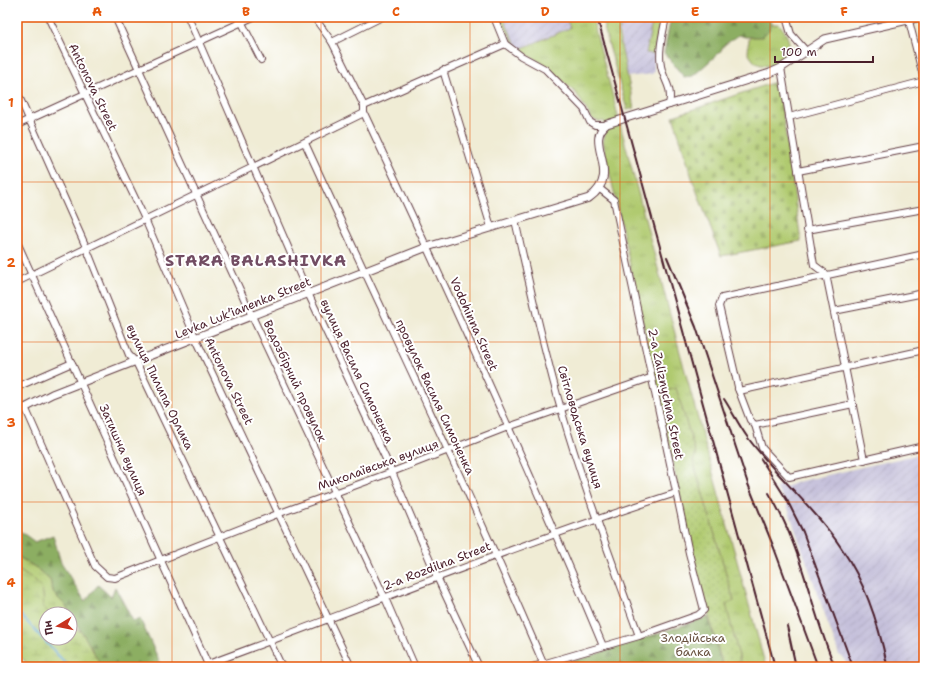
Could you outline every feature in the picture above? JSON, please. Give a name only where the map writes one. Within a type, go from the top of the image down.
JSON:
[{"type":"street","name":"Antonova Street","points":[[48,17],[84,95],[145,219],[196,339],[352,667]]},
{"type":"street","name":"Водозбірний провулок","points":[[115,17],[252,316],[416,667]]},
{"type":"street","name":"вулиця Василя Симоненка","points":[[188,17],[308,293],[392,472],[437,577],[479,667]]},
{"type":"street","points":[[17,125],[84,95],[240,20],[253,17]]},
{"type":"street","name":"Vodohinna Street","points":[[314,17],[332,42],[364,106],[364,113],[427,247],[556,533],[603,646]]},
{"type":"street","points":[[332,42],[382,17]]},
{"type":"street","points":[[494,17],[505,44],[521,56],[545,69],[584,109],[590,122],[595,125],[604,126],[613,121],[750,80],[781,68],[806,51],[836,36],[908,18],[921,17]]},
{"type":"street","points":[[666,17],[660,52],[662,68],[670,89],[670,105]]},
{"type":"street","points":[[786,17],[791,34],[806,51]]},
{"type":"street","points":[[789,117],[924,81],[908,18]]},
{"type":"street","points":[[240,20],[261,60]]},
{"type":"street","points":[[364,106],[505,44]]},
{"type":"street","points":[[781,68],[814,265],[826,274],[864,460]]},
{"type":"street","points":[[443,70],[491,227]]},
{"type":"street","name":"вулиця Пилипа Орлика","points":[[17,92],[86,247],[129,355],[136,362],[282,667]]},
{"type":"street","points":[[17,282],[86,247],[364,113]]},
{"type":"street","points":[[600,189],[605,173],[598,139],[604,126]]},
{"type":"street","name":"провулок Василя Симоненка","points":[[305,142],[363,271],[497,554],[543,662]]},
{"type":"street","points":[[798,171],[924,146]]},
{"type":"street","name":"Levka Lukʼianenka Street","points":[[20,410],[81,383],[196,339],[363,271],[427,247],[580,202],[594,195],[600,189]]},
{"type":"street","name":"2-a Zaliznychna Street","points":[[600,189],[614,200],[650,378],[689,553],[704,610],[698,615],[639,636]]},
{"type":"street","points":[[807,230],[924,209]]},
{"type":"street","name":"Світловодська вулиця","points":[[516,220],[561,409],[597,518],[639,636]]},
{"type":"street","name":"Затишна вулиця","points":[[17,242],[209,666]]},
{"type":"street","points":[[924,254],[826,274],[722,298],[719,306],[738,391],[750,420],[755,425],[762,448],[789,477],[924,446]]},
{"type":"street","points":[[834,311],[924,293]]},
{"type":"street","points":[[738,391],[924,350]]},
{"type":"street","points":[[17,387],[72,363]]},
{"type":"street","name":"Миколаївська вулиця","points":[[20,410],[95,566],[107,577],[115,578],[220,536],[392,472],[508,426],[650,378]]},
{"type":"street","points":[[17,401],[20,410]]},
{"type":"street","points":[[755,425],[853,404]]},
{"type":"street","name":"2-a Rozdilna Street","points":[[209,666],[497,554],[597,518],[676,493]]},
{"type":"street","points":[[532,667],[543,662],[564,659],[639,636]]},
{"type":"shaded area","points":[[503,17],[566,17],[570,28],[520,49],[513,39]]},
{"type":"shaded area","points":[[617,17],[653,17],[646,53],[654,54],[654,72],[652,74],[627,77]]},
{"type":"shaded area","points":[[924,453],[924,667],[847,667],[844,658],[839,655],[786,503],[776,488],[780,485],[786,487],[797,482]]},
{"type":"green space","points":[[499,17],[503,17],[513,39],[520,49],[570,28],[566,17],[592,17],[682,360],[766,667],[723,667],[740,661],[725,604],[734,601],[693,460],[696,455],[676,389],[658,393],[603,142],[606,130],[604,121],[600,122],[592,119],[576,93],[543,64],[517,49]]},
{"type":"green space","points":[[601,17],[617,17],[620,30],[618,31],[634,108],[627,110]]},
{"type":"green space","points":[[653,17],[662,17],[654,54],[646,53]]},
{"type":"green space","points":[[671,17],[772,17],[769,30],[762,37],[745,37],[739,35],[724,45],[720,52],[693,76],[684,77],[664,53]]},
{"type":"green space","points":[[766,24],[779,24],[786,33],[789,43],[787,55],[778,63],[767,66],[756,63],[748,53],[749,39],[756,28]]},
{"type":"green space","points":[[778,81],[801,241],[721,256],[693,181],[673,116]]},
{"type":"green space","points":[[676,388],[696,455],[693,460],[734,601],[726,604],[740,661],[723,667],[693,558],[658,393]]},
{"type":"green space","points":[[17,529],[35,542],[53,535],[61,563],[85,601],[98,585],[111,597],[115,587],[133,621],[140,619],[162,667],[102,667],[78,626],[78,606],[66,606],[54,594],[50,580],[35,567],[17,556]]},
{"type":"green space","points":[[17,556],[35,567],[50,580],[54,594],[66,606],[42,606],[43,599],[40,588],[33,580],[17,569]]},
{"type":"green space","points":[[17,569],[34,580],[41,588],[43,593],[43,606],[38,606],[38,646],[78,646],[78,630],[82,632],[102,667],[30,667],[17,653]]},
{"type":"green space","name":"Злодійська балка","points":[[708,617],[723,667],[546,667],[584,658]]},
{"type":"waterway","points":[[17,611],[69,667]]},
{"type":"railway","points":[[597,17],[775,667]]},
{"type":"railway","points":[[667,257],[696,327],[748,484],[774,548],[818,667]]},
{"type":"railway","points":[[724,399],[748,438],[820,520],[850,562],[865,591],[876,620],[887,665]]},
{"type":"railway","points":[[761,459],[787,500],[803,532],[853,667]]},
{"type":"railway","points":[[769,493],[781,514],[798,557],[826,645],[835,667]]},
{"type":"railway","points":[[787,626],[796,667]]},
{"type":"district","name":"STARA BALASHIVKA","points":[[256,260]]}]
